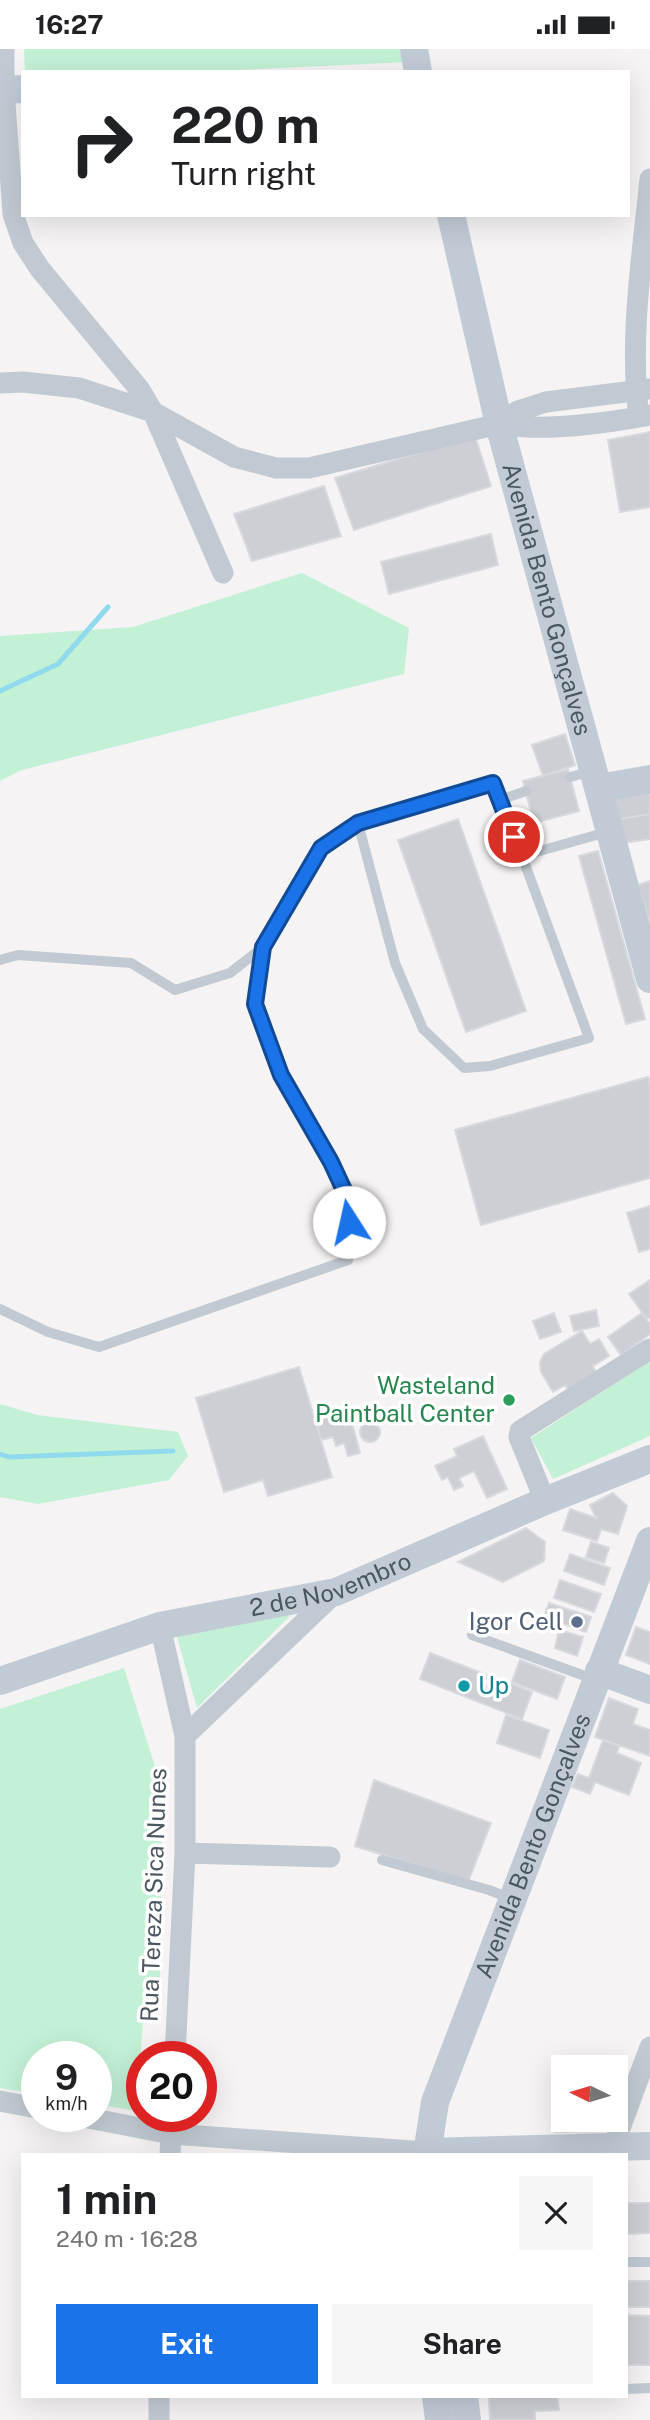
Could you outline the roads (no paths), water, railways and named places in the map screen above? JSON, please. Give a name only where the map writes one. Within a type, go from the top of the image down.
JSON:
[{"type":"main road","points":[[414,49],[418,70]]},
{"type":"main road","name":"Avenida Bento Gonçalves","points":[[451,217],[499,424],[588,778],[610,831],[650,979]]},
{"type":"main road","points":[[588,778],[650,779]]},
{"type":"main road","name":"2 de Novembro","points":[[0,1681],[160,1626],[336,1592],[545,1501],[650,1459]]},
{"type":"main road","name":"Avenida Bento Gonçalves","points":[[427,2153],[435,2102],[650,1541]]},
{"type":"main road","points":[[597,1676],[650,1690]]},
{"type":"main road","points":[[427,2153],[604,2150],[650,2146]]},
{"type":"main road","points":[[436,2398],[439,2420]]},
{"type":"main road","points":[[464,2398],[467,2420]]},
{"type":"street","points":[[4,49],[9,89],[13,214],[23,243],[40,269],[141,390],[223,573]]},
{"type":"street","points":[[499,424],[520,428],[547,427],[645,416],[638,278],[650,179]]},
{"type":"street","points":[[0,383],[23,382],[79,387],[153,412],[234,457],[276,468],[309,468],[499,424],[518,411],[546,402],[643,390]]},
{"type":"street","points":[[174,461],[176,443],[182,428]]},
{"type":"street","points":[[545,1501],[519,1437],[520,1431],[650,1349]]},
{"type":"street","name":"Rua Tereza Sica Nunes","points":[[185,1736],[336,1592]]},
{"type":"street","name":"Rua Tereza Sica Nunes","points":[[160,1626],[185,1736],[185,1853],[176,2041]]},
{"type":"street","points":[[185,1853],[330,1857]]},
{"type":"street","points":[[604,2150],[650,2047]]},
{"type":"street","points":[[0,2101],[21,2105]]},
{"type":"street","points":[[112,2123],[171,2135],[427,2153]]},
{"type":"street","points":[[159,2398],[159,2420]]},
{"type":"lane","points":[[0,960],[18,955],[131,963],[175,990],[230,973],[263,947],[321,848],[358,823],[493,783],[589,1038],[490,1066],[464,1068],[424,1029],[395,963],[358,823]]},
{"type":"lane","points":[[500,800],[526,791]]},
{"type":"lane","points":[[522,856],[610,831]]},
{"type":"lane","points":[[0,1309],[48,1332],[99,1347],[348,1260],[350,1203],[331,1162],[281,1075],[255,1004],[263,947]]},
{"type":"lane","points":[[472,1635],[597,1676]]},
{"type":"lane","points":[[382,1860],[512,1899]]},
{"type":"lane","points":[[628,2262],[650,2262]]},
{"type":"lane","points":[[628,2389],[650,2388]]},
{"type":"waterway","points":[[0,691],[58,664],[108,607]]},
{"type":"waterway","points":[[0,1454],[9,1457],[173,1451]]},
{"type":"place","name":"Wasteland Paintball Center","points":[[509,1400]]},
{"type":"place","name":"Igor Cell","points":[[577,1622]]},
{"type":"place","name":"Up","points":[[464,1686]]}]
